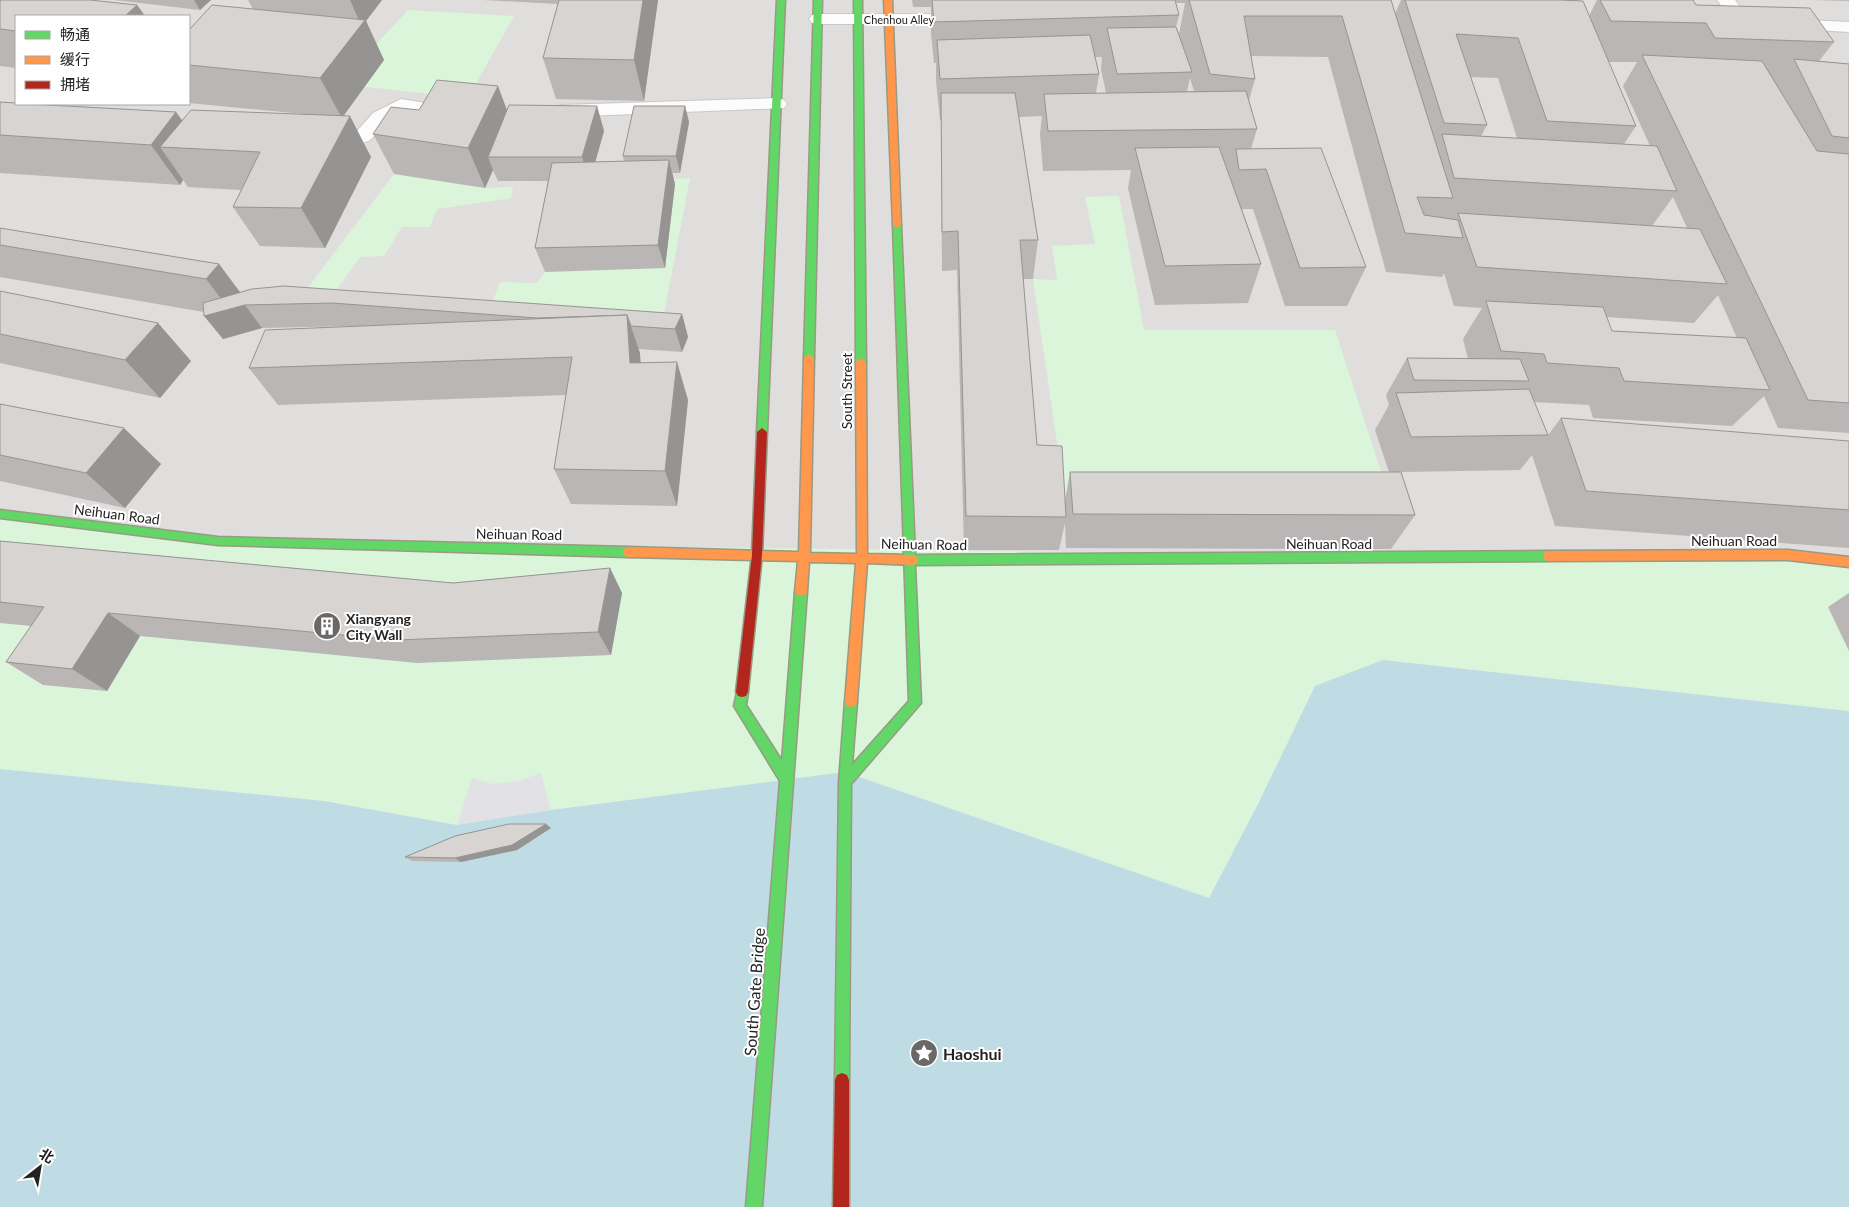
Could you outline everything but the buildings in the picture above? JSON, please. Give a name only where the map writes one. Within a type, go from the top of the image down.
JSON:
[{"type":"street","points":[[781,0],[757,555],[740,706],[786,779]]},
{"type":"street","points":[[786,779],[804,556],[818,0]]},
{"type":"street","name":"South Street","points":[[845,782],[862,558],[858,0]]},
{"type":"street","points":[[841,1207],[845,782],[915,703],[888,0]]},
{"type":"street","points":[[1726,0],[1743,23]]},
{"type":"street","name":"Chenhou Alley","points":[[818,19],[988,19]]},
{"type":"street","points":[[1723,22],[1849,27]]},
{"type":"street","points":[[544,112],[777,104]]},
{"type":"street","points":[[303,135],[362,137],[380,117],[401,105],[456,114],[475,114]]},
{"type":"street","name":"Neihuan Road","points":[[0,514],[218,542],[910,560],[1788,555],[1849,562]]},
{"type":"street","name":"South Gate Bridge","points":[[754,1207],[786,779]]},
{"type":"shaded area","points":[[0,0],[1849,0],[1849,562],[910,560],[218,541],[0,514]]},
{"type":"shaded area","points":[[514,181],[560,187],[545,272],[537,283],[500,282],[488,314],[330,299],[360,257],[384,256],[402,227],[430,227],[437,209],[511,198]]},
{"type":"shaded area","points":[[5,200],[238,212],[172,291],[0,259],[0,205]]},
{"type":"shaded area","points":[[264,357],[588,394],[571,504],[557,550],[257,543],[275,514],[210,505],[175,488],[183,462],[231,382]]},
{"type":"shaded area","points":[[541,773],[551,810],[457,825],[472,778],[493,784],[519,781]]},
{"type":"green space","points":[[408,10],[514,16],[468,98],[339,84]]},
{"type":"green space","points":[[394,174],[485,188],[690,178],[662,324],[300,298]]},
{"type":"green space","points":[[1119,196],[1144,330],[1335,330],[1387,490],[1065,498],[1033,279],[1057,280],[1052,246],[1095,244],[1085,197]]},
{"type":"green space","points":[[0,514],[218,541],[1849,562],[1849,711],[1383,660],[1258,804],[1209,898],[845,772],[551,810],[457,825],[324,801],[0,769]]},
{"type":"water","name":"Haoshui","points":[[1383,660],[1849,711],[1849,1207],[0,1207],[0,769],[324,801],[457,825],[551,810],[845,772],[1209,898],[1258,804],[1315,686]]},
{"type":"traffic: fast","points":[[762,432],[781,0]]},
{"type":"traffic: fast","points":[[809,358],[818,0]]},
{"type":"traffic: fast","points":[[858,0],[861,362]]},
{"type":"traffic: fast","points":[[845,782],[915,703],[897,225]]},
{"type":"traffic: fast","points":[[0,514],[218,541],[628,552]]},
{"type":"traffic: fast","points":[[913,560],[1548,556]]},
{"type":"traffic: fast","points":[[754,1207],[801,592]]},
{"type":"traffic: fast","points":[[742,692],[740,706],[786,779]]},
{"type":"traffic: fast","points":[[842,1080],[845,782],[851,702]]},
{"type":"traffic: slow","points":[[888,0],[897,225]]},
{"type":"traffic: slow","points":[[801,592],[804,556],[809,358]]},
{"type":"traffic: slow","points":[[851,702],[862,558],[861,362]]},
{"type":"traffic: slow","points":[[628,552],[913,560]]},
{"type":"traffic: slow","points":[[1548,556],[1788,555],[1849,562]]},
{"type":"traffic: jam","points":[[742,692],[757,555],[762,432]]},
{"type":"traffic: jam","points":[[841,1207],[842,1080]]},
{"type":"place","name":"Xiangyang City Wall","points":[[327,626]]},
{"type":"place","name":"Haoshui","points":[[924,1053]]}]
